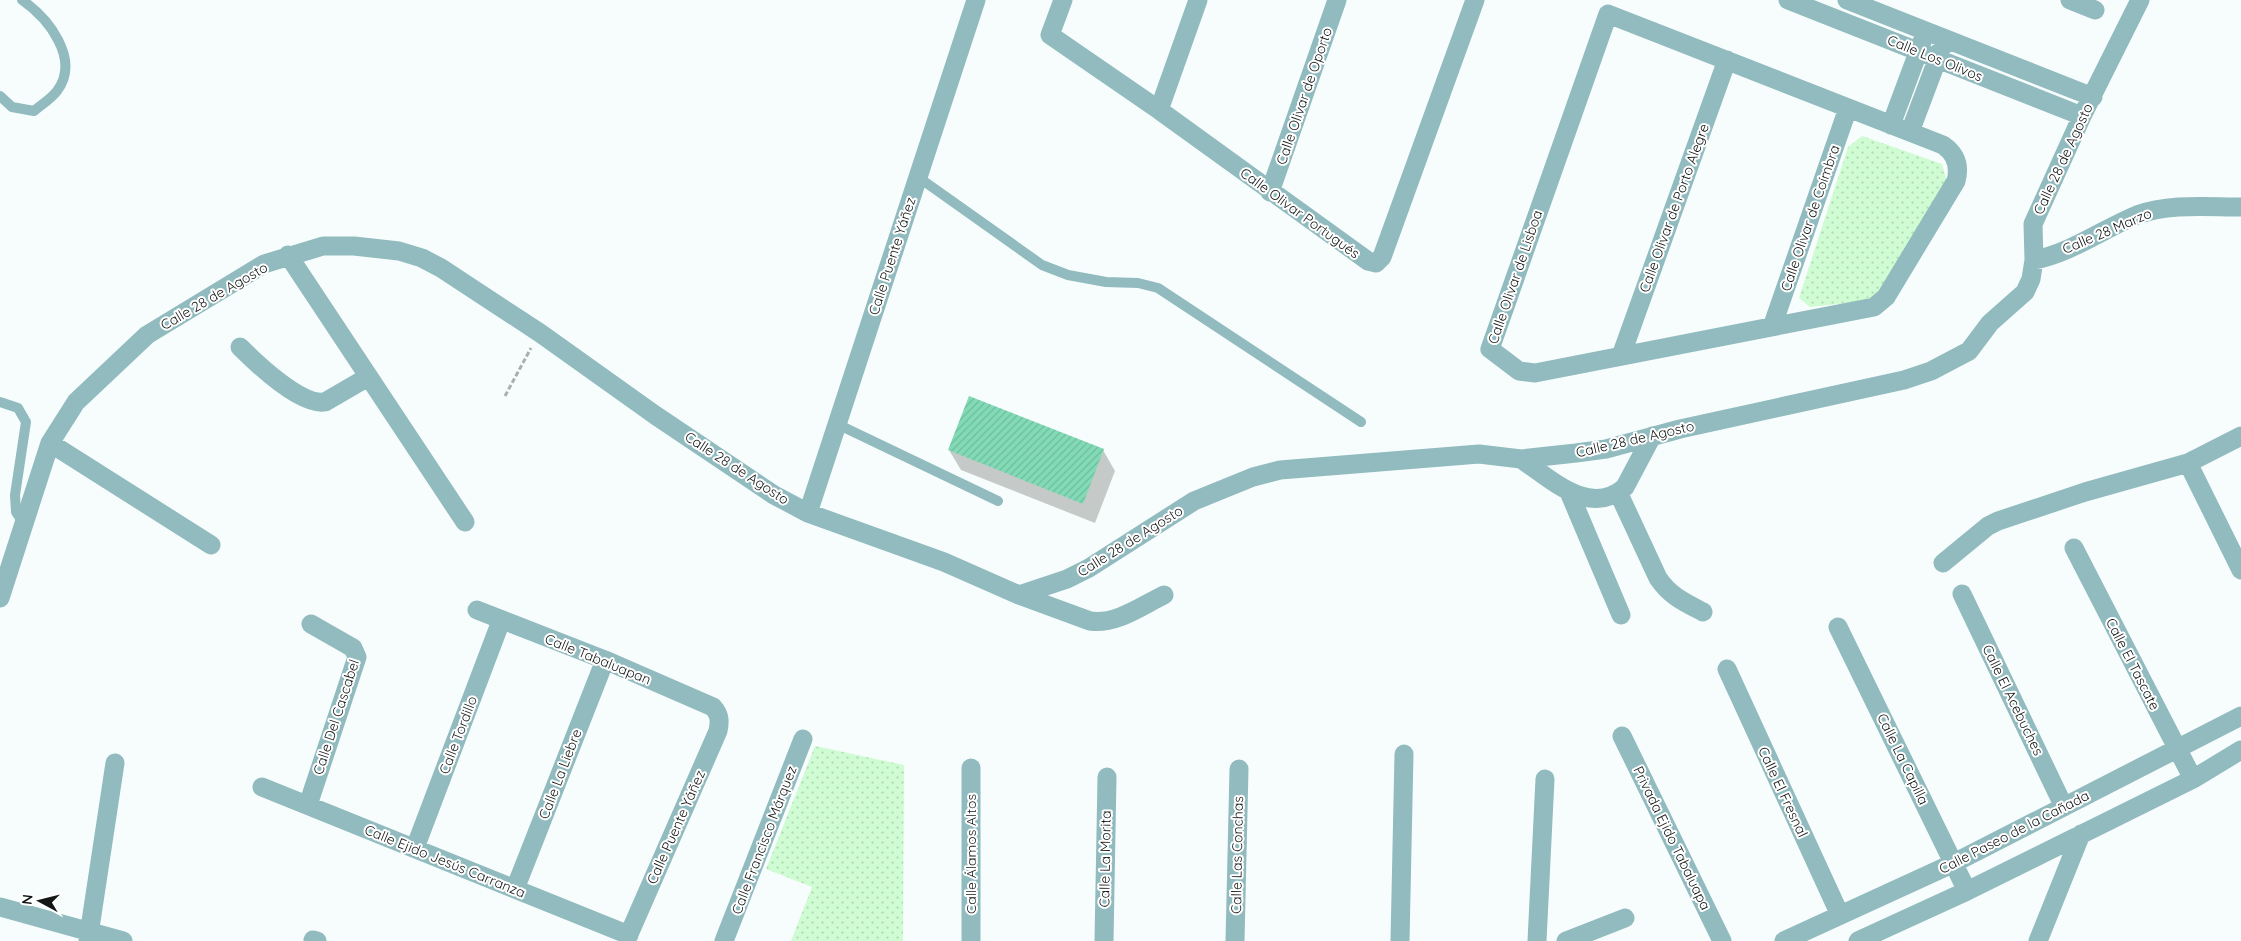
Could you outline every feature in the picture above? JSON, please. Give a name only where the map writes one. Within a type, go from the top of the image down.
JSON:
[{"type":"street","name":"Calle Puente Yáñez","points":[[808,512],[976,0]]},
{"type":"street","name":"Calle Olivar Portugués","points":[[1062,0],[1050,35],[1159,110],[1368,262],[1376,263],[1382,257],[1475,0]]},
{"type":"street","points":[[1159,110],[1198,0]]},
{"type":"street","name":"Calle Olivar de Oporto","points":[[1270,192],[1337,0]]},
{"type":"street","name":"Calle Los Olivos","points":[[1788,0],[1829,8],[1846,23],[2082,116]]},
{"type":"street","points":[[2070,0],[2095,10]]},
{"type":"street","name":"Calle 28 de Agosto","points":[[0,598],[50,443],[76,402],[147,335],[264,264],[288,255],[323,246],[354,246],[399,251],[422,258],[442,268],[540,332],[774,495],[808,512],[944,562],[1019,595],[1067,579],[1089,568],[1194,502],[1267,473],[1292,468],[1479,454],[1521,459],[1606,448],[1904,380],[1931,371],[1969,351],[1990,323],[2025,292],[2031,279],[2034,260],[2033,224],[2082,116],[2140,0]]},
{"type":"street","points":[[1846,23],[1852,1]]},
{"type":"street","name":"Calle Los Olivos","points":[[1852,1],[2093,97]]},
{"type":"street","name":"Calle Olivar de Lisboa","points":[[1608,14],[1891,125],[1943,145],[1952,152],[1957,163],[1957,175],[1886,297],[1874,307],[1527,374],[1519,371],[1490,349],[1608,14]]},
{"type":"street","points":[[1891,125],[1926,31]]},
{"type":"street","points":[[1910,132],[1946,39]]},
{"type":"street","name":"Calle Olivar de Porto Alegre","points":[[1621,356],[1727,60]]},
{"type":"street","name":"Calle Olivar de Coímbra","points":[[1772,327],[1848,108]]},
{"type":"street","name":"Calle 28 Marzo","points":[[2034,260],[2065,250],[2148,212],[2184,206],[2241,207]]},
{"type":"street","points":[[288,255],[465,522]]},
{"type":"street","points":[[240,347],[255,363],[299,395],[317,403],[325,402],[368,377]]},
{"type":"street","points":[[1521,459],[1569,492],[1592,499],[1602,498],[1618,492],[1635,471],[1652,436]]},
{"type":"street","points":[[1943,562],[1988,526],[1998,521],[2085,492],[2188,463],[2241,436]]},
{"type":"street","points":[[50,443],[211,545]]},
{"type":"street","points":[[2188,463],[2241,570]]},
{"type":"street","points":[[1569,492],[1621,614]]},
{"type":"street","points":[[1618,492],[1658,578],[1667,591],[1673,597],[1703,612]]},
{"type":"street","name":"Calle El Tascate","points":[[2074,548],[2193,779]]},
{"type":"street","name":"Calle El Acebuches","points":[[1962,594],[2064,807]]},
{"type":"street","points":[[1019,595],[1090,621],[1101,623],[1115,619],[1164,595]]},
{"type":"street","name":"Calle Tabaluapan","points":[[477,610],[501,621],[605,660],[714,707],[717,712]]},
{"type":"street","name":"Calle Tordillo","points":[[415,848],[501,621]]},
{"type":"street","name":"Calle Del Cascabel","points":[[308,805],[357,658],[353,648],[310,624]]},
{"type":"street","name":"Calle La Capilla","points":[[1838,627],[1967,891]]},
{"type":"street","name":"Calle La Liebre","points":[[515,889],[605,660]]},
{"type":"street","name":"Calle El Fresnal","points":[[1727,669],[1840,915]]},
{"type":"street","name":"Calle Puente Yáñez","points":[[627,938],[718,731],[717,712]]},
{"type":"street","name":"Calle Paseo de la Cañada","points":[[1784,941],[1954,863],[2241,716]]},
{"type":"street","name":"Privada Ejido Tabaluapa","points":[[1622,736],[1722,941]]},
{"type":"street","name":"Calle Francisco Márquez","points":[[724,941],[803,739]]},
{"type":"street","points":[[1858,941],[1967,891],[2193,779],[2241,750]]},
{"type":"street","points":[[1400,941],[1404,754]]},
{"type":"street","points":[[88,936],[115,763]]},
{"type":"street","name":"Calle Álamos Altos","points":[[971,768],[972,941]]},
{"type":"street","name":"Calle Las Conchas","points":[[1235,941],[1239,769]]},
{"type":"street","name":"Calle La Morita","points":[[1104,941],[1107,777]]},
{"type":"street","points":[[1537,941],[1545,780]]},
{"type":"street","name":"Calle Ejido Jesús Carranza","points":[[262,787],[515,889],[627,938]]},
{"type":"street","points":[[2038,941],[2081,834]]},
{"type":"street","points":[[0,907],[88,936],[123,941]]},
{"type":"street","points":[[1566,941],[1625,918]]},
{"type":"lane","points":[[0,96],[12,107],[34,111],[57,91],[62,80],[64,53],[58,36],[22,0]]},
{"type":"lane","points":[[918,177],[1042,265],[1068,275],[1106,282],[1138,283],[1158,288],[1361,422]]},
{"type":"lane","points":[[0,402],[18,408],[26,422],[15,495],[16,512],[25,525]]},
{"type":"lane","points":[[837,424],[998,501]]},
{"type":"path","points":[[505,396],[540,332]]},
{"type":"green space","points":[[1862,136],[1942,164],[1947,181],[1879,294],[1865,301],[1810,307],[1799,298],[1848,147]]},
{"type":"green space","points":[[815,746],[904,765],[903,941],[791,941],[812,887],[766,869]]},
{"type":"building","points":[[969,396],[1104,449],[1083,504],[948,450]]}]
